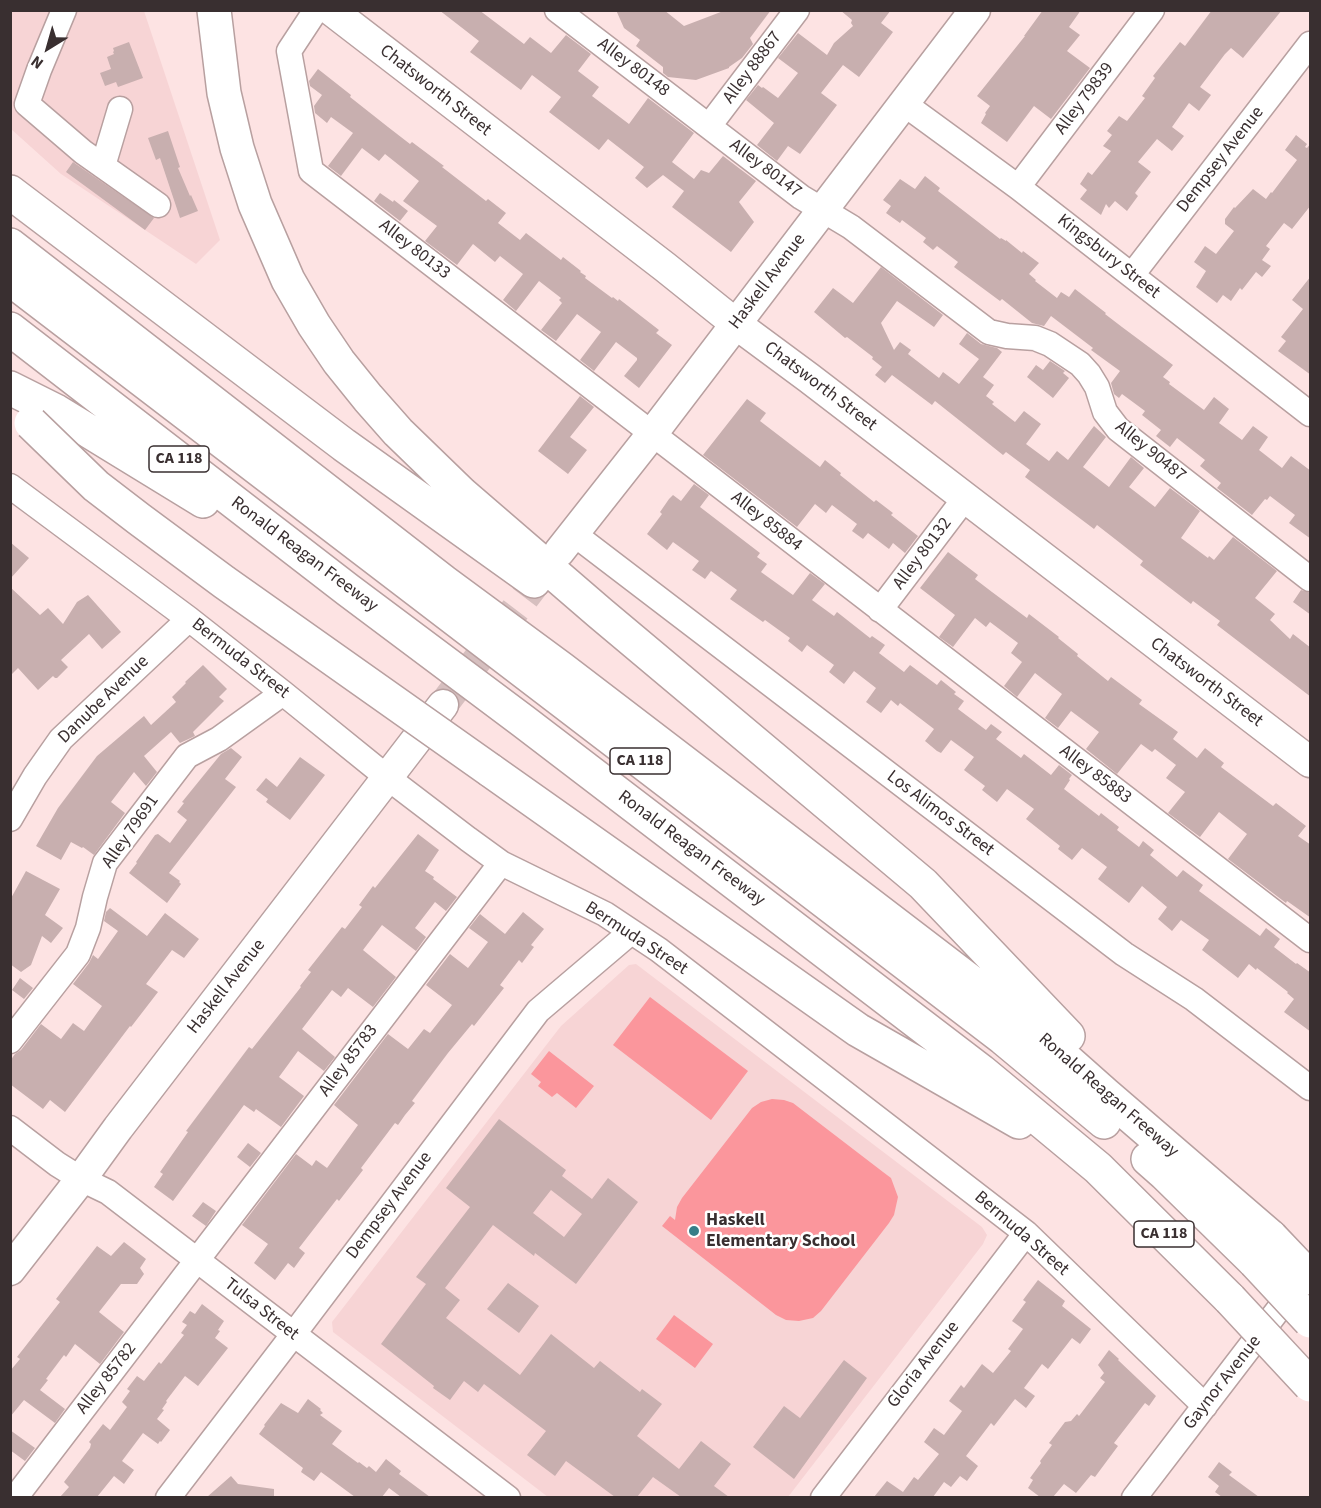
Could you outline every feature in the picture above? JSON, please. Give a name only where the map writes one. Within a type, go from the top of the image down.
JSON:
[{"type":"highway","points":[[214,18],[224,93],[237,148],[255,204],[288,280],[314,325],[339,362],[368,398],[398,432],[454,487],[600,613],[923,884],[1202,1177]]},
{"type":"highway","points":[[10,192],[344,446],[732,722]]},
{"type":"highway","name":"Ronald Reagan Freeway","points":[[10,245],[444,582],[562,669],[1025,1023],[1202,1177],[1263,1249],[1311,1278]]},
{"type":"highway","name":"CA 118","points":[[10,279],[1003,1038],[1165,1174],[1263,1249],[1311,1321]]},
{"type":"highway","name":"Ronald Reagan Freeway","points":[[10,329],[348,590],[542,735],[981,1071],[1098,1168],[1230,1299],[1311,1385]]},
{"type":"highway","points":[[10,388],[56,411],[348,590]]},
{"type":"highway","points":[[10,396],[31,423],[96,486],[224,582],[858,1030],[1098,1168]]},
{"type":"main road","name":"Chatsworth Street","points":[[331,10],[736,324],[1309,759]]},
{"type":"main road","name":"Haskell Avenue","points":[[566,543],[652,434],[975,10]]},
{"type":"main road","name":"Haskell Avenue","points":[[10,1270],[443,705]]},
{"type":"street","points":[[64,10],[39,70],[19,96],[83,152],[158,205]]},
{"type":"street","name":"Alley 80133","points":[[316,10],[290,51],[311,171],[652,434]]},
{"type":"street","name":"Alley 80148","points":[[557,10],[709,126]]},
{"type":"street","name":"Alley 88867","points":[[709,126],[797,10]]},
{"type":"street","name":"Alley 79839","points":[[1018,187],[1152,10]]},
{"type":"street","name":"Dempsey Avenue","points":[[1132,276],[1311,44]]},
{"type":"street","name":"Kingsbury Street","points":[[903,103],[1018,187],[1311,414]]},
{"type":"street","points":[[103,166],[120,109]]},
{"type":"street","name":"Alley 80147","points":[[709,126],[801,197],[823,210]]},
{"type":"street","name":"Alley 90487","points":[[823,210],[851,226],[989,332],[1035,338],[1050,344],[1080,364],[1097,387],[1105,412],[1118,429],[1311,579]]},
{"type":"street","name":"Alley 85884","points":[[652,434],[880,610]]},
{"type":"street","name":"Bermuda Street","points":[[10,486],[189,619],[468,839],[501,862],[605,914],[659,950],[1026,1233],[1204,1406]]},
{"type":"street","name":"Alley 80132","points":[[880,610],[965,498]]},
{"type":"street","name":"Los Alimos Street","points":[[566,543],[1124,954],[1194,999],[1311,1088]]},
{"type":"street","name":"Alley 85883","points":[[880,610],[1311,940]]},
{"type":"street","name":"Danube Avenue","points":[[10,819],[35,776],[61,739],[189,619]]},
{"type":"street","name":"Alley 79691","points":[[10,1041],[78,954],[88,928],[94,897],[105,862],[187,756],[219,739],[284,693]]},
{"type":"street","name":"Alley 85783","points":[[198,1260],[501,862]]},
{"type":"street","name":"Dempsey Avenue","points":[[168,1497],[538,1011],[631,932]]},
{"type":"street","name":"Tulsa Street","points":[[10,1128],[57,1164],[108,1192],[508,1497]]},
{"type":"street","name":"Gloria Avenue","points":[[823,1497],[1026,1233]]},
{"type":"street","name":"Alley 85782","points":[[15,1497],[198,1260]]},
{"type":"street","name":"Gaynor Avenue","points":[[1134,1497],[1311,1268]]},
{"type":"shaded area","points":[[11,11],[144,11],[220,240],[196,264],[61,174],[11,129]]},
{"type":"shaded area","name":"Haskell Elementary School","points":[[636,964],[982,1227],[987,1235],[983,1244],[788,1497],[548,1497],[333,1332],[332,1322],[561,1026],[629,965]]},
{"type":"shaded area","points":[[650,997],[748,1071],[711,1120],[613,1045]]},
{"type":"shaded area","points":[[549,1051],[594,1086],[576,1108],[557,1093],[552,1097],[538,1086],[541,1082],[531,1074]]},
{"type":"shaded area","points":[[772,1099],[793,1103],[891,1178],[898,1197],[894,1215],[889,1223],[821,1311],[813,1318],[799,1321],[786,1320],[776,1315],[662,1226],[670,1216],[675,1220],[677,1207],[682,1198],[752,1108]]},
{"type":"shaded area","points":[[674,1315],[713,1344],[695,1368],[656,1339]]},
{"type":"building","points":[[439,10],[479,10],[524,44],[530,37],[551,53],[566,35],[591,54],[578,71],[599,87],[592,96],[629,124],[648,98],[694,133],[672,162],[694,179],[701,170],[709,173],[723,156],[756,181],[739,202],[754,222],[731,252],[672,207],[684,191],[663,175],[647,188],[635,178],[644,167],[608,139],[599,150],[549,112],[561,97],[532,75],[521,90],[470,52],[479,41]]},
{"type":"building","points":[[616,10],[664,10],[684,26],[726,10],[771,10],[750,38],[753,44],[742,58],[729,68],[696,80],[668,77],[663,73],[663,67],[636,46],[640,40],[624,28]]},
{"type":"building","points":[[840,10],[891,10],[881,23],[893,32],[859,77],[843,65],[821,93],[837,105],[800,154],[788,146],[777,161],[757,145],[774,123],[746,100],[758,85],[778,98],[798,73],[778,58],[798,33],[827,55],[834,43],[853,26],[852,20]]},
{"type":"building","points":[[1043,10],[1081,10],[1069,27],[1080,35],[1067,51],[1090,68],[1051,119],[1034,106],[1007,142],[981,123],[990,106],[977,96]]},
{"type":"building","points":[[1212,10],[1282,10],[1243,58],[1231,48],[1225,54],[1200,87],[1211,95],[1199,111],[1189,103],[1172,127],[1184,136],[1172,151],[1157,139],[1138,162],[1151,172],[1135,193],[1138,196],[1127,211],[1115,201],[1109,208],[1106,204],[1101,215],[1080,199],[1087,190],[1080,184],[1088,172],[1092,175],[1111,151],[1103,146],[1112,135],[1107,131],[1119,116],[1127,121],[1145,98],[1142,96],[1155,78],[1153,76],[1180,42],[1185,46]]},
{"type":"building","points":[[129,42],[143,78],[118,87],[116,82],[105,86],[100,73],[111,69],[107,57],[114,54],[113,48]]},
{"type":"building","points":[[318,69],[410,144],[412,142],[486,201],[488,199],[506,213],[498,223],[520,240],[526,233],[561,260],[563,257],[581,271],[586,276],[585,278],[612,298],[618,301],[619,299],[659,330],[656,333],[672,345],[639,388],[624,376],[637,358],[616,342],[594,371],[580,360],[601,332],[577,314],[556,341],[541,330],[562,303],[559,300],[561,298],[539,281],[516,311],[503,300],[523,274],[500,256],[495,262],[473,244],[457,265],[425,241],[437,226],[403,201],[419,181],[385,154],[379,161],[362,148],[341,176],[328,166],[353,133],[331,117],[327,123],[315,113],[314,106],[322,95],[310,86],[309,81]]},
{"type":"building","points":[[168,131],[180,167],[178,168],[198,211],[180,218],[160,158],[156,160],[148,138]]},
{"type":"building","points":[[1296,135],[1307,144],[1305,147],[1307,148],[1311,143],[1311,205],[1292,229],[1284,223],[1266,246],[1270,249],[1262,260],[1271,266],[1262,277],[1256,272],[1231,301],[1223,295],[1217,303],[1196,287],[1206,271],[1194,262],[1205,246],[1216,254],[1234,231],[1225,224],[1225,219],[1253,189],[1266,199],[1272,193],[1297,160],[1285,150]]},
{"type":"building","points":[[73,162],[154,218],[145,230],[66,172]]},
{"type":"building","points":[[925,176],[940,188],[938,191],[1000,239],[1006,240],[1039,263],[1029,274],[1057,298],[1061,292],[1069,297],[1075,289],[1173,365],[1163,377],[1170,382],[1169,384],[1204,410],[1214,397],[1229,409],[1219,423],[1242,440],[1253,426],[1268,437],[1259,450],[1282,468],[1291,456],[1311,471],[1311,539],[1289,523],[1295,515],[1270,496],[1252,515],[1217,488],[1221,483],[1200,466],[1205,460],[1177,438],[1170,447],[1156,436],[1161,430],[1142,415],[1145,411],[1122,394],[1119,398],[1114,394],[1111,383],[1120,371],[1091,350],[1093,348],[1051,316],[1044,326],[1032,323],[1002,299],[1000,301],[954,267],[958,262],[937,246],[933,250],[923,242],[926,238],[902,220],[900,223],[886,213],[891,206],[883,200],[900,179],[915,189]]},
{"type":"building","points":[[380,193],[408,211],[400,221],[374,201]]},
{"type":"building","points":[[881,267],[943,315],[934,327],[897,301],[881,323],[894,350],[900,342],[911,350],[908,354],[939,378],[943,372],[959,384],[979,359],[959,344],[967,333],[981,344],[997,348],[1002,352],[983,377],[994,385],[986,396],[994,402],[992,404],[1015,422],[1024,411],[1041,424],[1026,444],[1049,461],[1057,451],[1068,460],[1094,426],[1106,437],[1083,467],[1109,487],[1131,457],[1144,468],[1129,487],[1155,507],[1170,488],[1200,511],[1181,538],[1214,560],[1233,537],[1277,571],[1255,598],[1275,614],[1270,620],[1290,639],[1293,634],[1311,648],[1311,697],[1217,625],[1220,621],[1193,601],[1191,604],[1140,565],[1143,561],[1097,525],[1094,529],[1025,477],[1030,470],[1006,452],[1003,455],[935,401],[932,405],[892,375],[885,383],[875,375],[882,367],[872,359],[873,357],[847,337],[845,338],[814,312],[833,288],[853,303]]},
{"type":"building","points":[[1311,276],[1311,375],[1278,351],[1286,341],[1281,337],[1303,309],[1292,300]]},
{"type":"building","points":[[1050,361],[1065,371],[1063,373],[1069,378],[1053,398],[1027,377],[1036,365],[1043,370]]},
{"type":"building","points":[[580,396],[594,407],[570,437],[587,450],[568,474],[538,451]]},
{"type":"building","points":[[747,399],[766,413],[760,421],[820,467],[825,460],[841,473],[840,475],[874,502],[876,500],[893,513],[891,515],[918,536],[905,553],[893,543],[889,549],[868,533],[863,539],[852,531],[857,524],[832,505],[826,513],[815,504],[797,527],[703,455]]},
{"type":"building","points":[[694,484],[709,495],[700,507],[760,553],[757,557],[767,564],[761,572],[793,595],[810,573],[825,584],[812,600],[834,616],[837,612],[870,638],[872,636],[885,645],[879,653],[904,672],[910,665],[937,685],[941,680],[964,701],[958,709],[986,730],[991,724],[1002,732],[996,739],[1021,758],[1024,754],[1051,775],[1059,765],[1072,775],[1064,789],[1099,816],[1101,813],[1119,827],[1117,830],[1139,847],[1143,841],[1154,850],[1150,855],[1177,877],[1183,870],[1203,885],[1199,891],[1260,936],[1266,928],[1280,939],[1274,947],[1311,973],[1311,1032],[1284,1012],[1294,999],[1257,968],[1256,970],[1249,964],[1238,978],[1202,950],[1209,940],[1181,920],[1172,931],[1158,919],[1167,907],[1142,886],[1129,903],[1098,879],[1107,867],[1082,848],[1072,860],[1058,849],[1060,846],[1026,819],[1034,809],[1007,789],[997,802],[982,790],[985,786],[964,770],[974,757],[951,740],[941,753],[937,751],[925,741],[934,729],[900,703],[898,706],[891,700],[881,713],[866,702],[876,688],[854,671],[844,684],[829,672],[834,665],[807,645],[802,652],[788,641],[790,638],[730,599],[737,590],[711,571],[705,579],[692,570],[699,561],[673,542],[667,550],[647,534],[662,514],[660,512],[669,499],[673,495],[681,501]]},
{"type":"building","points":[[10,542],[29,558],[10,579]]},
{"type":"building","points":[[948,552],[978,575],[975,579],[1027,618],[1029,614],[1059,637],[1078,654],[1077,656],[1108,681],[1111,677],[1142,700],[1139,704],[1178,732],[1173,739],[1197,758],[1205,748],[1224,763],[1221,767],[1273,806],[1276,803],[1306,826],[1298,836],[1311,845],[1311,918],[1287,901],[1286,903],[1228,859],[1247,834],[1219,812],[1200,837],[1168,813],[1185,792],[1166,778],[1176,765],[1155,749],[1152,752],[1141,744],[1117,774],[1086,749],[1099,732],[1071,711],[1058,728],[1045,718],[1062,694],[1035,673],[1017,697],[1004,686],[1022,662],[1011,653],[1018,643],[990,622],[986,627],[975,618],[953,647],[939,637],[955,615],[920,588]]},
{"type":"building","points":[[10,587],[40,615],[48,608],[63,624],[77,602],[88,595],[121,632],[102,649],[89,634],[61,660],[68,667],[57,678],[53,676],[38,690],[18,668],[10,676]]},
{"type":"building","points":[[1301,590],[1311,593],[1311,615],[1293,602]]},
{"type":"building","points":[[203,665],[227,689],[219,697],[224,701],[193,732],[195,736],[180,743],[171,732],[144,756],[157,772],[146,786],[134,772],[111,802],[125,813],[94,855],[71,842],[61,860],[36,846],[58,808],[97,756],[144,716],[151,725],[176,702],[172,697]]},
{"type":"building","points":[[231,748],[242,757],[225,779],[236,787],[169,873],[181,884],[167,903],[129,873],[155,835],[158,834],[170,843],[187,820],[177,812],[184,803],[182,802],[221,754]]},
{"type":"building","points":[[300,757],[325,775],[290,820],[266,802],[268,799],[256,790],[266,778],[277,787]]},
{"type":"building","points":[[418,834],[439,850],[425,871],[457,897],[446,911],[435,902],[415,928],[426,937],[416,951],[382,925],[363,950],[396,977],[373,1007],[348,988],[341,997],[332,990],[302,1029],[335,1057],[324,1071],[298,1051],[279,1077],[304,1096],[281,1127],[256,1109],[254,1112],[244,1105],[173,1201],[154,1187],[163,1174],[160,1172],[188,1132],[186,1131],[249,1047],[252,1049],[301,987],[311,972],[308,970],[342,927],[345,929],[362,907],[359,905],[373,886],[375,888]]},
{"type":"building","points":[[26,871],[60,889],[45,915],[63,928],[51,943],[42,936],[31,965],[21,972],[10,964],[10,900]]},
{"type":"building","points":[[110,908],[147,936],[165,913],[199,939],[184,958],[172,950],[146,984],[158,992],[65,1112],[50,1100],[43,1109],[10,1084],[10,1061],[41,1024],[61,1039],[73,1023],[84,1031],[102,1006],[73,984],[93,955],[98,959],[118,931],[104,921],[106,912]]},
{"type":"building","points":[[523,912],[544,929],[531,945],[534,947],[522,963],[519,960],[500,985],[504,988],[474,1026],[472,1024],[448,1053],[412,1101],[415,1103],[398,1125],[395,1123],[361,1168],[363,1170],[299,1248],[305,1253],[294,1268],[288,1263],[275,1280],[254,1263],[268,1244],[242,1225],[296,1154],[312,1166],[316,1160],[327,1168],[358,1125],[334,1105],[388,1034],[408,1049],[424,1029],[430,1033],[452,1005],[426,985],[450,954],[468,968],[488,942],[469,928],[480,914],[505,934]]},
{"type":"building","points":[[20,978],[33,988],[24,999],[12,990]]},
{"type":"building","points":[[499,1119],[566,1170],[562,1176],[592,1199],[608,1178],[638,1202],[576,1284],[493,1225],[445,1288],[460,1300],[446,1318],[520,1375],[551,1334],[594,1368],[600,1361],[640,1392],[642,1389],[662,1404],[637,1436],[679,1469],[701,1441],[731,1464],[714,1486],[729,1497],[681,1497],[653,1477],[637,1497],[615,1497],[566,1461],[555,1476],[527,1455],[546,1431],[484,1384],[478,1392],[464,1381],[450,1400],[381,1344],[426,1284],[416,1277],[470,1207],[446,1188]],"holes":[[[551,1190],[582,1214],[564,1237],[533,1213]]]},
{"type":"building","points":[[248,1143],[261,1153],[250,1167],[237,1157]]},
{"type":"building","points":[[203,1202],[216,1211],[206,1226],[192,1216]]},
{"type":"building","points":[[124,1242],[146,1259],[140,1268],[144,1274],[137,1284],[121,1284],[99,1312],[124,1332],[100,1364],[75,1344],[66,1357],[64,1355],[40,1390],[65,1409],[55,1423],[24,1400],[10,1417],[10,1371],[20,1359],[17,1357],[60,1302],[56,1299],[97,1246],[111,1256]]},
{"type":"building","points":[[1038,1280],[1065,1301],[1062,1306],[1091,1329],[1080,1344],[1072,1338],[1048,1369],[1042,1364],[1024,1388],[1035,1396],[1026,1408],[1015,1399],[994,1426],[991,1423],[966,1456],[978,1466],[967,1481],[960,1476],[951,1487],[944,1482],[933,1497],[874,1497],[887,1481],[903,1492],[914,1477],[918,1480],[939,1454],[924,1442],[934,1428],[944,1435],[962,1411],[949,1401],[961,1385],[964,1388],[982,1364],[993,1373],[1011,1351],[1008,1349],[1023,1329],[1012,1321],[1026,1302],[1023,1300]]},
{"type":"building","points":[[508,1283],[539,1306],[519,1333],[487,1309]]},
{"type":"building","points":[[202,1304],[224,1321],[215,1338],[228,1348],[198,1386],[185,1376],[166,1401],[162,1409],[164,1410],[157,1419],[170,1430],[158,1444],[143,1433],[122,1461],[134,1470],[124,1484],[114,1476],[97,1497],[60,1497],[69,1487],[64,1482],[90,1448],[89,1442],[103,1424],[110,1430],[127,1407],[122,1402],[130,1391],[127,1389],[137,1376],[144,1381],[159,1362],[161,1364],[184,1335],[181,1333],[187,1325],[182,1322],[190,1311],[195,1314]]},
{"type":"building","points":[[1109,1350],[1156,1396],[1149,1406],[1145,1403],[1114,1443],[1118,1446],[1095,1477],[1091,1475],[1076,1493],[1064,1484],[1053,1497],[1040,1497],[1028,1488],[1033,1480],[1030,1478],[1052,1445],[1049,1443],[1065,1422],[1071,1421],[1077,1414],[1079,1416],[1105,1382],[1100,1378],[1104,1373],[1098,1365]]},
{"type":"building","points":[[844,1360],[867,1378],[794,1479],[753,1447],[784,1406],[800,1418]]},
{"type":"building","points":[[308,1399],[321,1409],[323,1413],[320,1415],[342,1431],[332,1444],[358,1463],[367,1468],[369,1466],[376,1472],[386,1459],[401,1471],[399,1474],[430,1497],[401,1497],[389,1488],[382,1497],[355,1497],[321,1472],[314,1481],[301,1472],[303,1468],[259,1434],[281,1403],[298,1413]]},
{"type":"building","points":[[10,1430],[35,1448],[25,1461],[10,1450]]},
{"type":"building","points":[[1219,1462],[1232,1472],[1229,1475],[1259,1497],[1222,1497],[1215,1492],[1219,1486],[1208,1477]]},
{"type":"building","points":[[231,1476],[238,1484],[274,1489],[274,1497],[207,1497]]},
{"type":"tunnel","points":[[443,705],[550,564]]},
{"type":"place","name":"Haskell Elementary School","points":[[694,1231]]}]
